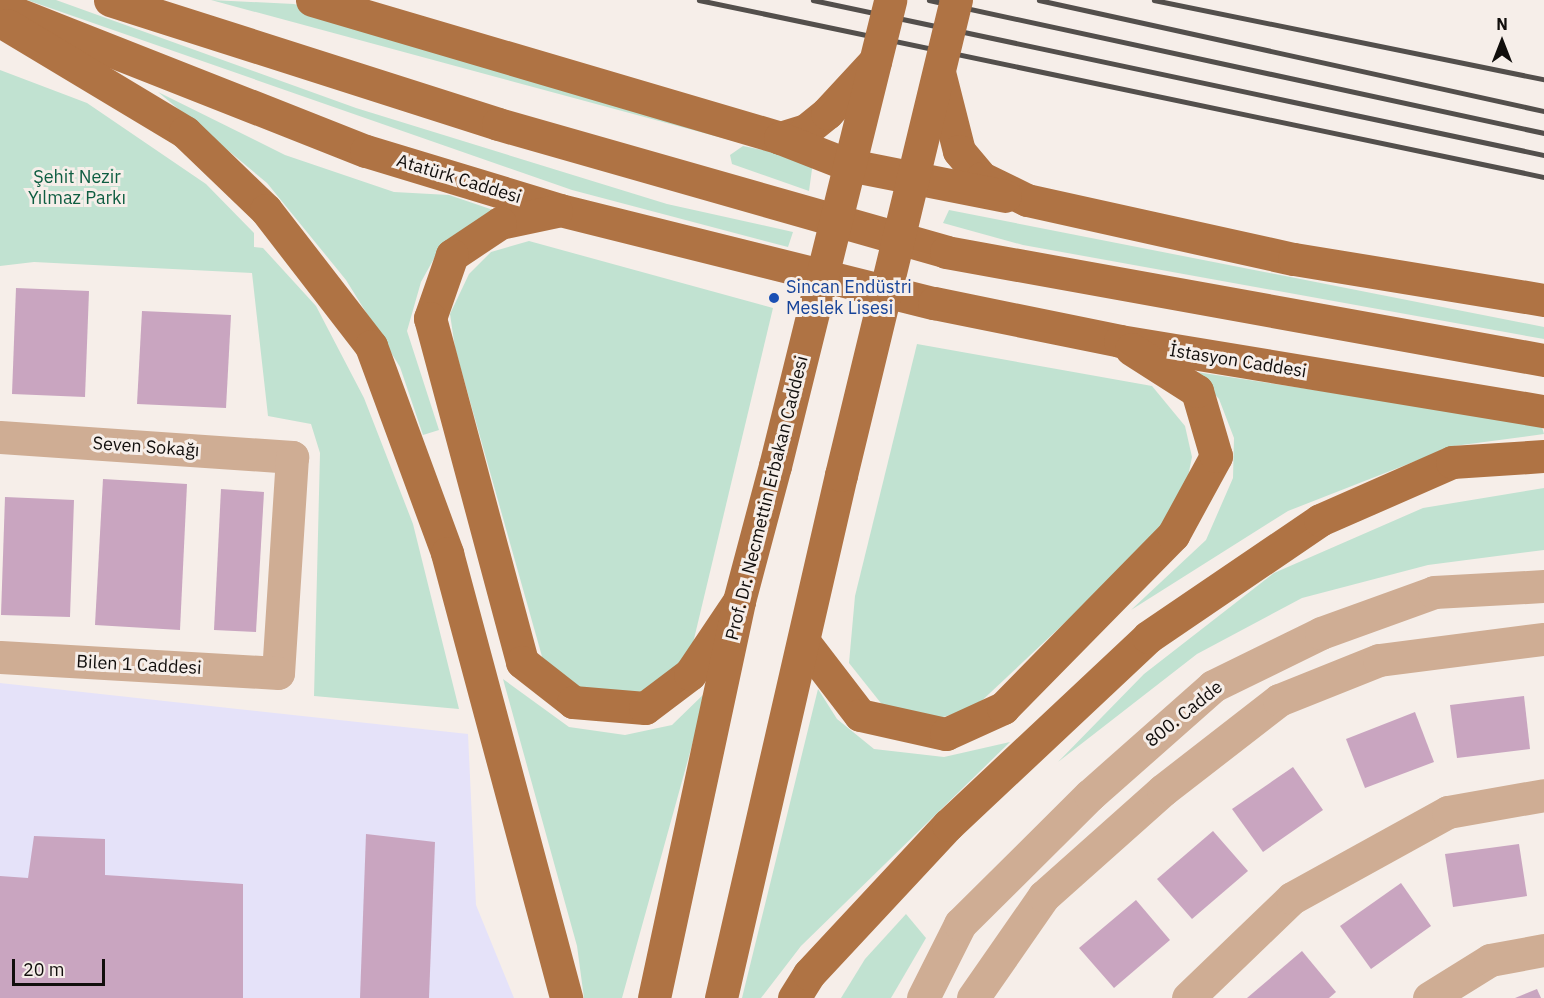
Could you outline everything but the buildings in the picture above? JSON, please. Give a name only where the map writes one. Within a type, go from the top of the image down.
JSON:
[{"type":"main road","points":[[111,0],[498,124],[946,252],[1544,360]]},
{"type":"main road","points":[[312,0],[780,138],[849,165],[1027,200],[1294,259],[1544,300]]},
{"type":"main road","name":"Prof. Dr. Necmettin Erbakan Caddesi","points":[[654,998],[740,601],[890,0]]},
{"type":"main road","points":[[721,998],[841,475],[940,76],[956,0]]},
{"type":"main road","name":"Atatürk Caddesi","points":[[0,7],[366,151],[560,210],[934,303]]},
{"type":"main road","points":[[0,21],[184,132],[266,210],[371,346],[447,553],[566,998]]},
{"type":"main road","points":[[780,138],[806,130],[875,61]]},
{"type":"main road","points":[[940,76],[959,151],[982,178],[1027,200]]},
{"type":"main road","points":[[560,210],[501,223],[452,255],[430,318],[522,662],[573,702],[645,708],[690,674],[740,601]]},
{"type":"main road","name":"İstasyon Caddesi","points":[[934,303],[1120,341],[1544,411]]},
{"type":"main road","points":[[804,642],[860,715],[945,734],[1003,708],[1173,535],[1216,456],[1197,391],[1120,341]]},
{"type":"main road","points":[[794,998],[809,974],[948,825],[1148,637],[1320,520],[1452,462],[1544,456]]},
{"type":"street","name":"Seven Sokağı","points":[[0,438],[292,457],[278,673]]},
{"type":"street","name":"800. Cadde","points":[[923,998],[960,924],[1090,795],[1213,686],[1322,633],[1434,592],[1544,586]]},
{"type":"street","points":[[973,998],[1044,896],[1163,790],[1279,700],[1379,660],[1544,639]]},
{"type":"street","name":"Bilen 1 Caddesi","points":[[0,657],[278,673]]},
{"type":"street","points":[[1188,998],[1292,898],[1448,812],[1544,795]]},
{"type":"street","points":[[1429,998],[1490,960],[1544,950]]},
{"type":"shaded area","points":[[0,683],[468,734],[476,905],[514,998],[0,998]]},
{"type":"green space","points":[[27,0],[56,0],[356,108],[667,204],[793,232],[788,247],[572,190]]},
{"type":"green space","points":[[211,0],[294,4],[813,162],[809,191],[732,164],[730,155],[743,146],[778,153]]},
{"type":"green space","name":"Şehit Nezir Yılmaz Parkı","points":[[0,70],[87,103],[206,184],[254,233],[254,247],[263,248],[316,306],[364,398],[413,524],[459,709],[314,696],[320,453],[311,424],[268,416],[252,273],[34,262],[0,266]]},
{"type":"green space","points":[[158,92],[285,155],[394,192],[449,195],[505,214],[442,244],[421,282],[407,331],[439,430],[423,435],[400,367],[346,280],[267,183]]},
{"type":"green space","points":[[949,210],[1544,327],[1544,339],[1023,245],[943,223]]},
{"type":"green space","points":[[529,241],[773,308],[689,660],[647,697],[587,695],[543,660],[455,348],[450,314],[469,274],[491,252]]},
{"type":"green space","points":[[917,344],[1152,386],[1185,426],[1192,457],[1185,491],[1155,538],[974,708],[926,722],[884,707],[849,663],[855,596]]},
{"type":"green space","points":[[1196,372],[1541,424],[1544,434],[1454,446],[1288,511],[1131,610],[1206,540],[1233,478],[1234,438],[1219,399]]},
{"type":"green space","points":[[1544,488],[1544,550],[1428,565],[1302,598],[1197,654],[1058,762],[1144,674],[1274,573],[1423,508]]},
{"type":"green space","points":[[503,679],[569,727],[625,735],[672,725],[707,691],[622,998],[584,998],[577,946]]},
{"type":"green space","points":[[818,689],[837,719],[874,749],[944,757],[1010,742],[801,946],[761,998],[742,998]]},
{"type":"green space","points":[[906,914],[926,938],[891,998],[841,998],[865,959]]},
{"type":"railway","points":[[699,0],[1544,177]]},
{"type":"railway","points":[[813,0],[1544,155]]},
{"type":"railway","points":[[929,0],[1544,133]]},
{"type":"railway","points":[[1039,0],[1544,111]]},
{"type":"railway","points":[[1154,0],[1544,79]]},
{"type":"place","name":"Sincan Endüstri Meslek Lisesi","points":[[774,298]]}]
